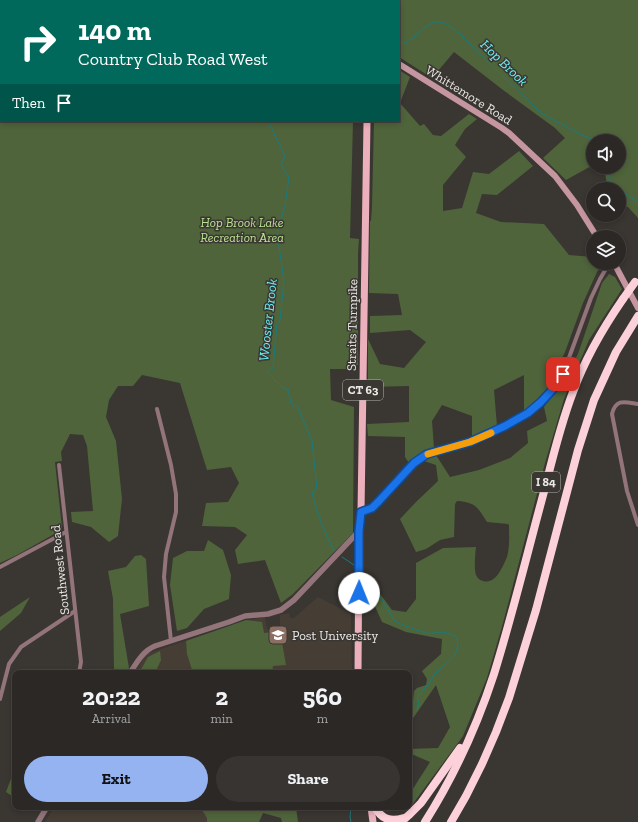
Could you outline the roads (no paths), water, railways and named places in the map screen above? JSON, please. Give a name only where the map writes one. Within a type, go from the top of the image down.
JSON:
[{"type":"highway","name":"I 84","points":[[425,822],[460,760],[482,707],[502,647],[555,449],[567,409],[580,375],[597,342],[623,299],[637,280]]},
{"type":"highway","name":"I 84","points":[[453,822],[496,732],[515,682],[588,416],[608,368],[636,319]]},
{"type":"highway","points":[[401,822],[421,803],[457,754],[482,707]]},
{"type":"highway","points":[[377,810],[382,817],[390,821],[397,822],[410,814]]},
{"type":"main road","name":"Whittemore Road","points":[[400,65],[509,133],[555,176],[577,205],[593,230]]},
{"type":"main road","name":"Straits Turnpike","points":[[358,670],[359,531],[361,512],[367,122]]},
{"type":"main road","points":[[618,270],[638,308]]},
{"type":"main road","points":[[371,810],[372,822]]},
{"type":"street","points":[[361,512],[372,508],[414,463],[427,454],[470,442],[505,426],[528,413],[541,402],[553,389],[563,374],[591,298],[605,270]]},
{"type":"street","points":[[638,404],[621,402],[617,404],[612,414],[627,491],[638,525]]},
{"type":"street","points":[[156,408],[171,465],[176,494],[176,512],[166,554],[164,577],[171,641]]},
{"type":"street","name":"Southwest Road","points":[[59,465],[81,662],[80,670]]},
{"type":"street","points":[[132,670],[147,650],[155,646],[246,615],[277,612],[287,606],[314,580],[359,531]]},
{"type":"street","points":[[0,567],[66,532]]},
{"type":"street","points":[[0,699],[9,664],[21,647],[75,611]]},
{"type":"street","points":[[38,822],[45,810]]},
{"type":"waterway","name":"Hop Brook","points":[[400,44],[408,42],[432,23],[442,22],[460,34],[541,113],[586,137]]},
{"type":"waterway","name":"Wooster Brook","points":[[268,122],[285,156],[281,165],[289,177],[285,206],[277,232],[284,281],[280,320],[277,324],[273,368],[267,372],[282,387],[288,390],[291,403],[298,408],[312,441],[317,489],[312,493],[327,537],[334,551]]},
{"type":"waterway","name":"Hop Brook","points":[[609,174],[611,180],[618,189],[638,202]]},
{"type":"waterway","name":"Wooster Brook","points":[[342,557],[354,565]]},
{"type":"waterway","name":"Wooster Brook","points":[[365,574],[374,586],[394,620],[405,626],[423,632],[445,633],[457,638],[458,646],[455,655],[434,675],[428,685],[417,697],[419,703],[417,709],[412,714]]},
{"type":"waterway","name":"Wooster Brook","points":[[351,810],[351,822]]},
{"type":"place","name":"Post University","points":[[278,635]]},
{"type":"park label","name":"Hop Brook Lake Recreation Area","points":[[242,230]]}]
